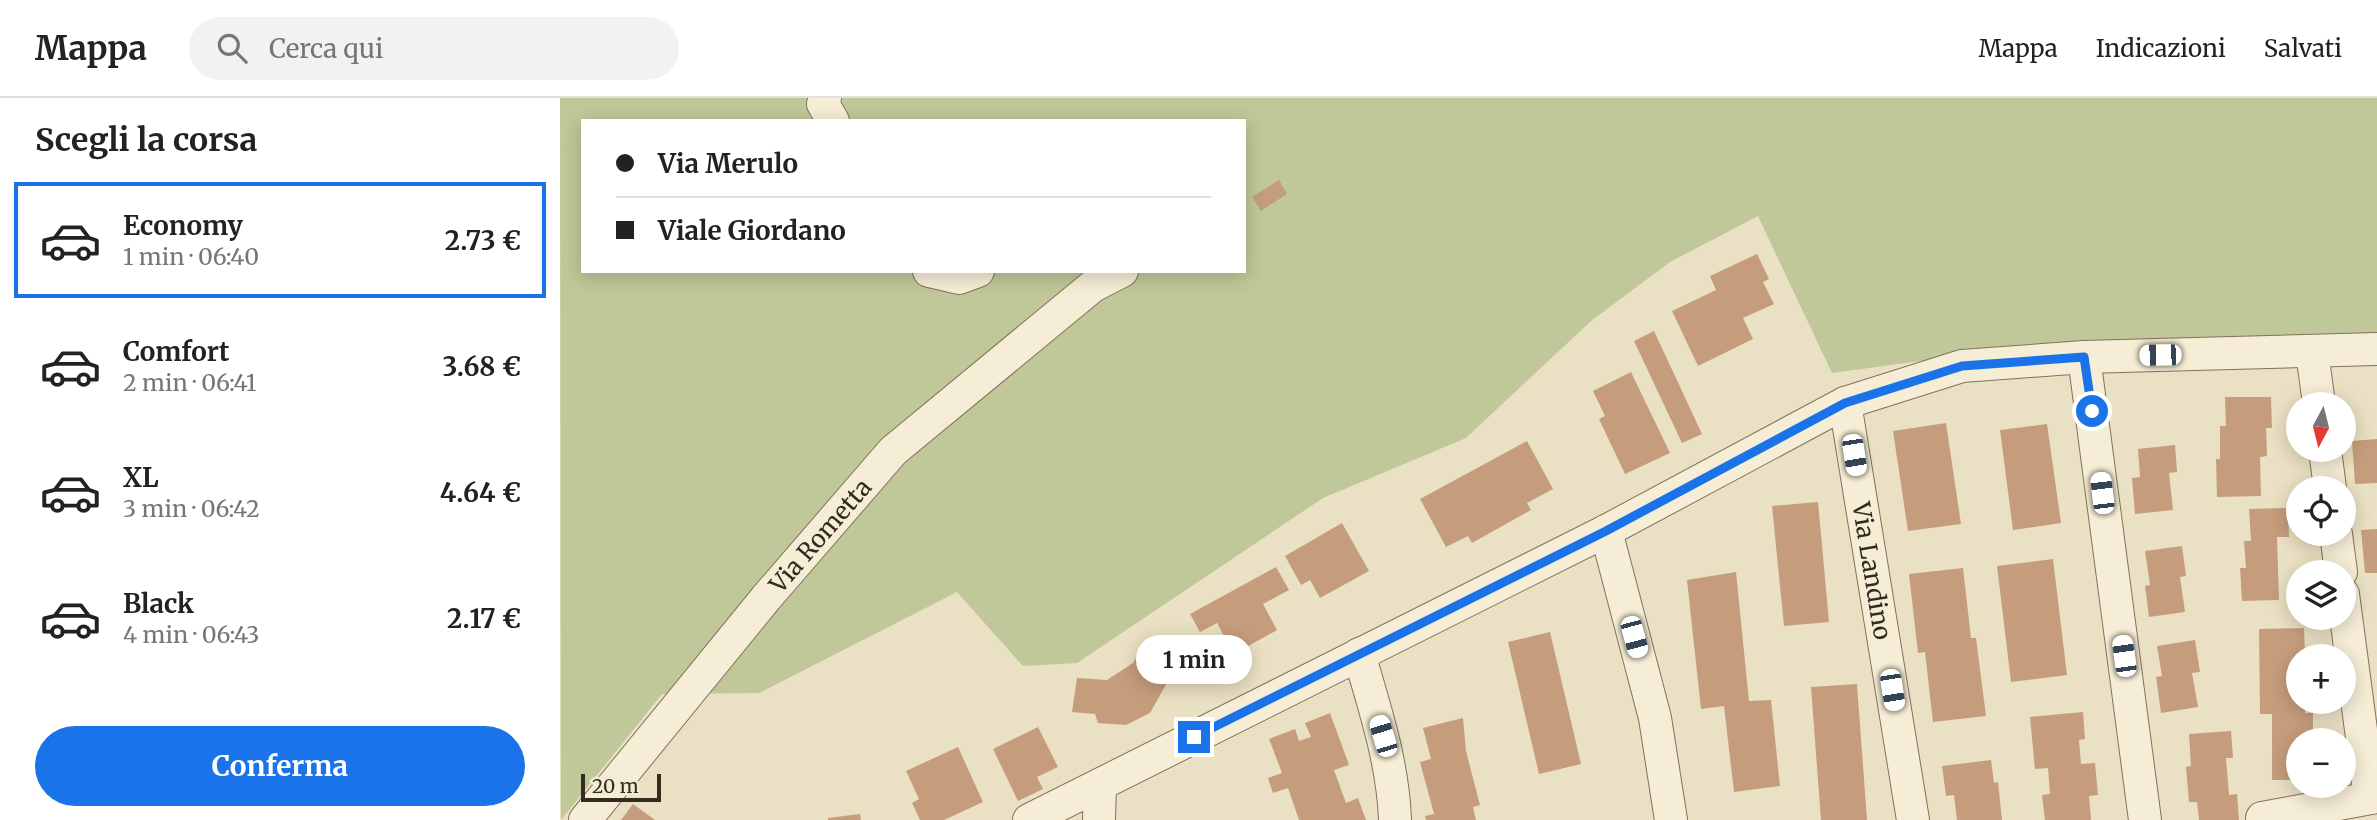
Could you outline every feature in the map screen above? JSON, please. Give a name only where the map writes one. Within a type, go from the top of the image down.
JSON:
[{"type":"street","points":[[825,98],[823,104],[832,119]]},
{"type":"street","points":[[938,273],[959,278],[973,273]]},
{"type":"street","name":"Via Rometta","points":[[585,820],[766,598],[893,451],[1088,279],[1114,273]]},
{"type":"street","points":[[1029,820],[1606,531],[1845,403],[1962,366],[2084,357],[2377,349]]},
{"type":"street","points":[[2312,352],[2317,392]]},
{"type":"street","points":[[2084,357],[2145,820]]},
{"type":"street","name":"Via Landino","points":[[1845,403],[1913,820]]},
{"type":"street","points":[[1606,531],[1655,718],[1671,820]]},
{"type":"street","points":[[2262,818],[2373,797],[2348,630]]},
{"type":"street","points":[[1359,654],[1383,736],[1395,796],[1395,820]]},
{"type":"street","points":[[1099,820],[1100,785]]},
{"type":"green space","points":[[560,98],[2377,98],[2377,336],[1987,352],[1832,373],[1758,216],[1670,262],[1591,321],[1466,438],[1323,498],[1077,663],[1023,666],[957,592],[759,693],[662,694],[561,820]]},
{"type":"building","points":[[1279,180],[1287,194],[1261,211],[1252,197]]},
{"type":"building","points":[[1757,254],[1769,279],[1763,282],[1774,304],[1743,318],[1753,339],[1698,366],[1672,311],[1716,290],[1710,276]]},
{"type":"building","points":[[1654,331],[1702,434],[1682,443],[1634,341]]},
{"type":"building","points":[[1631,372],[1670,453],[1625,474],[1599,419],[1605,416],[1593,391]]},
{"type":"building","points":[[2225,397],[2271,397],[2272,428],[2266,428],[2267,456],[2260,457],[2261,496],[2217,497],[2216,459],[2220,459],[2220,426],[2226,426]]},
{"type":"building","points":[[1946,423],[1961,524],[1908,531],[1893,431]]},
{"type":"building","points":[[2047,424],[2061,523],[2013,530],[2000,430]]},
{"type":"building","points":[[2377,439],[2377,483],[2356,484],[2353,462],[2356,462],[2356,441]]},
{"type":"building","points":[[1527,441],[1553,489],[1527,503],[1531,510],[1472,543],[1468,536],[1446,547],[1420,499]]},
{"type":"building","points":[[2175,445],[2177,472],[2169,473],[2173,510],[2135,514],[2132,478],[2140,477],[2138,449]]},
{"type":"building","points":[[1818,502],[1829,622],[1784,626],[1772,506]]},
{"type":"building","points":[[2286,508],[2286,537],[2277,537],[2279,600],[2242,601],[2240,568],[2246,568],[2244,541],[2251,541],[2249,509]]},
{"type":"building","points":[[1342,523],[1369,571],[1320,598],[1310,580],[1301,585],[1285,556]]},
{"type":"building","points":[[2377,529],[2377,573],[2365,573],[2361,530]]},
{"type":"building","points":[[2182,546],[2186,576],[2180,577],[2185,612],[2149,617],[2145,586],[2150,585],[2145,551]]},
{"type":"building","points":[[2053,559],[2067,675],[2011,682],[1997,566]]},
{"type":"building","points":[[1276,567],[1289,590],[1263,604],[1277,630],[1234,654],[1217,623],[1200,632],[1190,614]]},
{"type":"building","points":[[1963,568],[1971,638],[1976,638],[1986,716],[1933,722],[1925,652],[1918,653],[1909,574]]},
{"type":"building","points":[[1736,572],[1749,701],[1771,700],[1780,786],[1734,792],[1724,706],[1701,709],[1687,580]]},
{"type":"building","points":[[2259,629],[2304,630],[2305,644],[2286,644],[2286,714],[2313,714],[2313,728],[2286,728],[2286,780],[2272,780],[2272,714],[2260,714]]},
{"type":"building","points":[[1550,632],[1581,764],[1539,774],[1508,642]]},
{"type":"building","points":[[1148,639],[1182,656],[1150,713],[1126,725],[1098,723],[1095,714],[1072,712],[1077,678],[1107,680],[1133,663]]},
{"type":"building","points":[[2195,640],[2200,672],[2192,673],[2198,707],[2161,713],[2156,677],[2162,676],[2157,646]]},
{"type":"building","points":[[1857,684],[1867,820],[1821,820],[1811,687]]},
{"type":"building","points":[[2083,712],[2085,739],[2079,740],[2081,764],[2095,763],[2098,795],[2089,796],[2091,820],[2045,820],[2042,795],[2050,794],[2048,768],[2035,769],[2030,717]]},
{"type":"building","points":[[1330,713],[1349,765],[1334,770],[1346,803],[1358,798],[1366,820],[1299,820],[1288,788],[1273,793],[1268,778],[1282,773],[1269,739],[1295,729],[1299,741],[1311,737],[1305,723]]},
{"type":"building","points":[[1463,718],[1466,751],[1480,805],[1473,807],[1476,820],[1426,820],[1425,816],[1434,814],[1420,762],[1431,759],[1423,728]]},
{"type":"building","points":[[1038,727],[1058,767],[1037,777],[1043,789],[1018,801],[993,749]]},
{"type":"building","points":[[2231,731],[2233,758],[2226,758],[2229,795],[2237,794],[2239,820],[2199,820],[2197,802],[2189,802],[2186,767],[2191,766],[2189,734]]},
{"type":"building","points":[[958,747],[983,802],[944,820],[920,820],[912,803],[919,799],[906,771]]},
{"type":"building","points":[[1991,760],[1994,783],[1998,782],[2002,820],[1957,820],[1954,795],[1946,796],[1942,766]]},
{"type":"building","points":[[633,804],[655,820],[621,820]]},
{"type":"building","points":[[860,814],[861,820],[828,820],[828,818]]},
{"type":"route","points":[[1194,737],[1606,531],[1845,403],[1962,366],[2084,357],[2092,411]]}]
